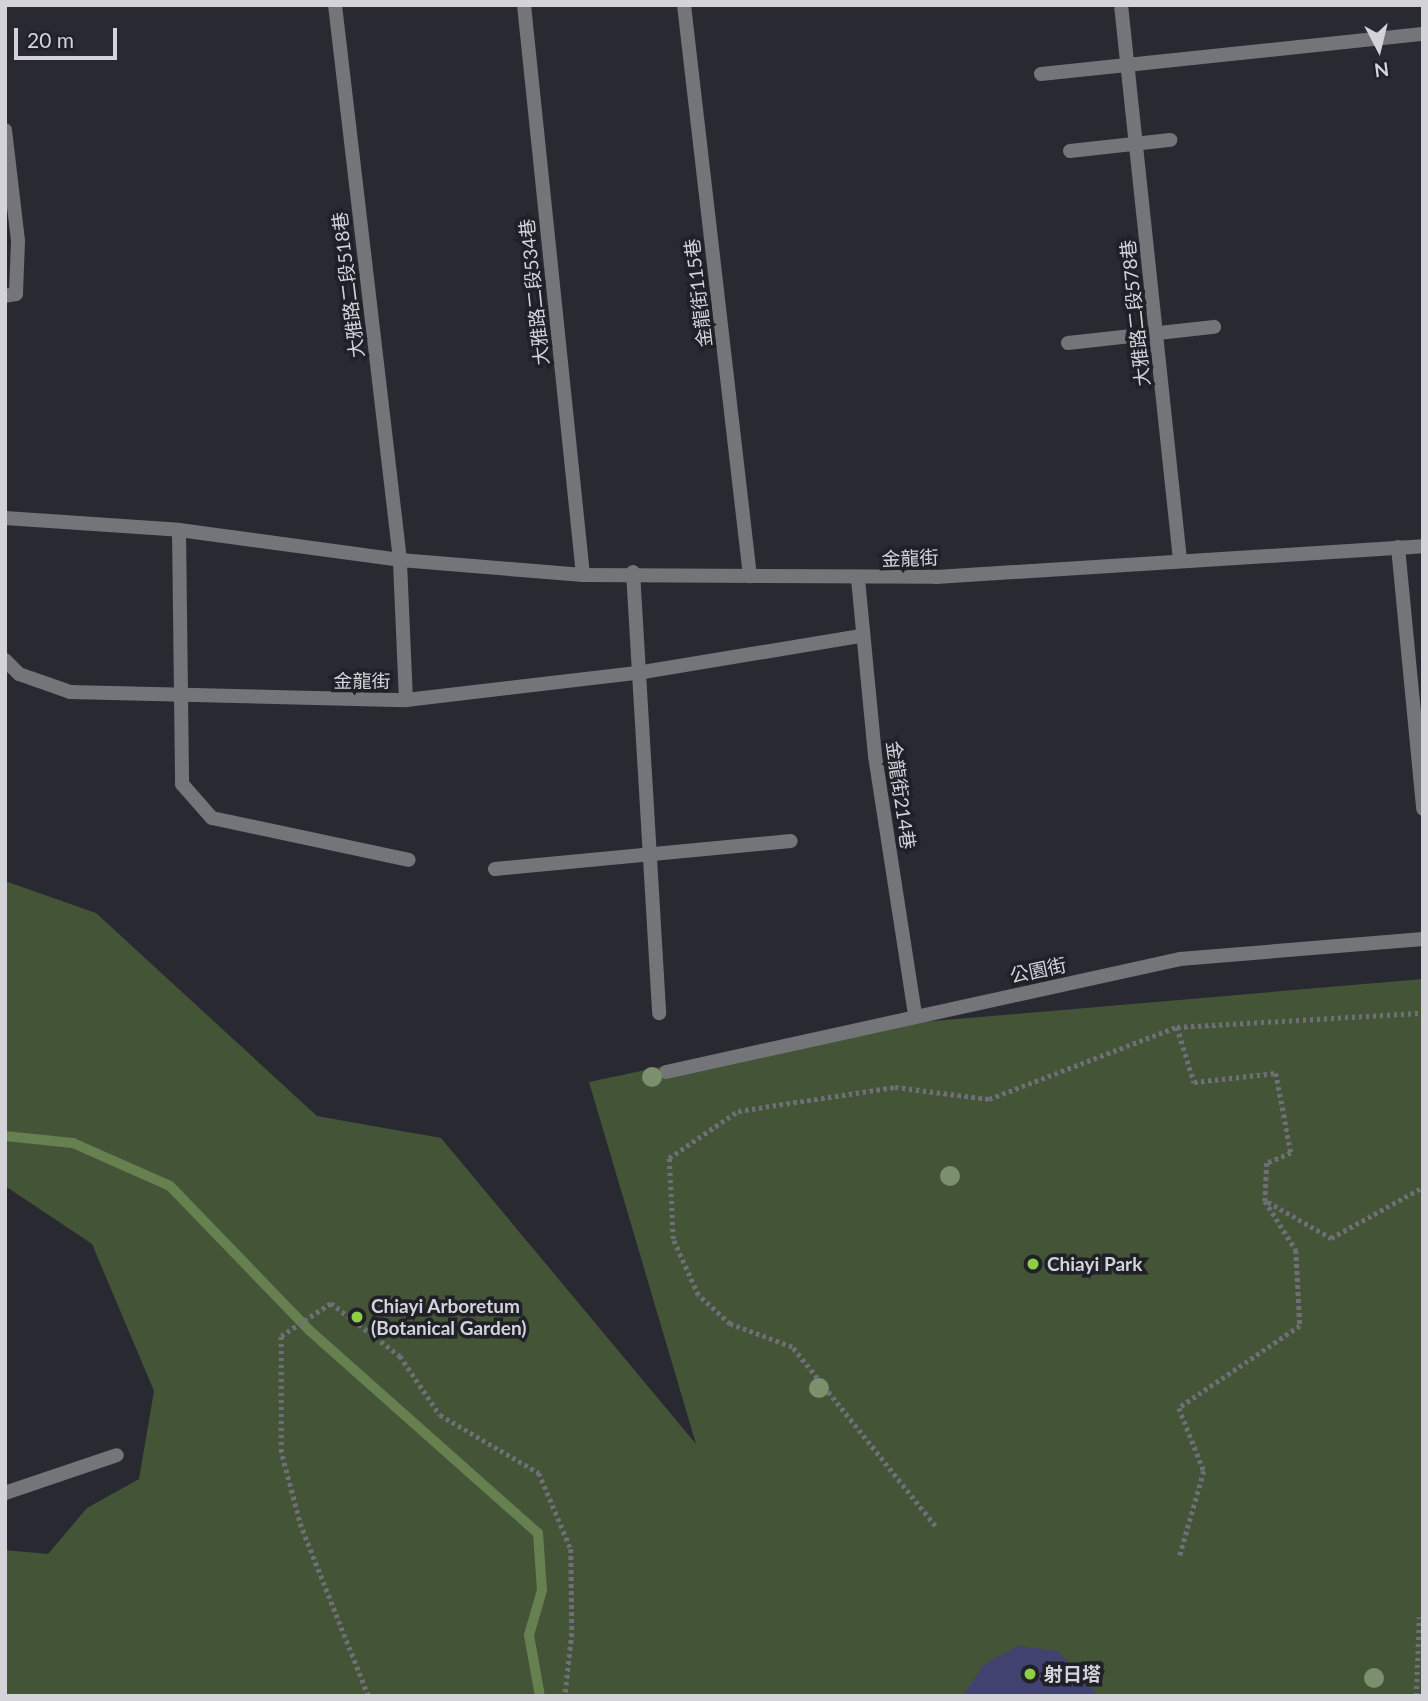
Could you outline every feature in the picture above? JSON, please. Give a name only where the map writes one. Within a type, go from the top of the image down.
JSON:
[{"type":"street","name":"大雅路二段518巷","points":[[335,5],[400,560]]},
{"type":"street","name":"大雅路二段534巷","points":[[524,5],[583,575]]},
{"type":"street","name":"金龍街115巷","points":[[684,5],[750,576]]},
{"type":"street","name":"大雅路二段578巷","points":[[1121,5],[1124,63],[1157,335],[1180,560]]},
{"type":"street","points":[[1041,74],[1124,63],[1423,34]]},
{"type":"street","points":[[5,130],[18,241],[16,294],[5,296]]},
{"type":"street","points":[[1070,151],[1170,140]]},
{"type":"street","points":[[1068,343],[1214,327]]},
{"type":"street","name":"金龍街","points":[[5,518],[179,530],[400,560],[583,575],[633,572],[858,579],[1423,545]]},
{"type":"street","points":[[179,530],[182,784],[212,818],[409,860]]},
{"type":"street","points":[[1398,547],[1423,809]]},
{"type":"street","name":"金龍街","points":[[5,660],[19,674],[70,692],[179,692],[406,699],[400,560]]},
{"type":"street","points":[[633,572],[643,672],[659,1013]]},
{"type":"street","name":"金龍街214巷","points":[[858,579],[861,636],[915,1014]]},
{"type":"street","points":[[406,699],[643,672],[861,636]]},
{"type":"street","points":[[495,869],[791,841]]},
{"type":"street","name":"公園街","points":[[666,1072],[915,1014],[1180,959],[1423,939]]},
{"type":"street","points":[[5,1493],[117,1455]]},
{"type":"path","points":[[935,1526],[792,1347],[730,1324],[698,1295],[673,1239],[669,1158],[738,1111],[895,1087],[989,1099],[1177,1027],[1423,1013]]},
{"type":"path","points":[[1177,1027],[1194,1082],[1276,1073],[1291,1153],[1267,1163],[1265,1201],[1296,1250],[1300,1326],[1179,1408],[1205,1471],[1179,1559]]},
{"type":"path","points":[[1265,1201],[1331,1238],[1423,1187]]},
{"type":"path","points":[[368,1696],[310,1551],[281,1452],[281,1336],[331,1303],[400,1356],[440,1415],[539,1473],[571,1549],[572,1633],[565,1696]]},
{"type":"path","points":[[1416,1696],[1419,1617]]},
{"type":"green space","points":[[5,881],[96,913],[317,1116],[441,1138],[696,1444],[589,1082],[840,1029],[1423,979],[1423,1696],[5,1696],[5,1550],[48,1554],[87,1508],[139,1479],[154,1391],[92,1244],[5,1186]]},
{"type":"building","name":"射日塔","points":[[1019,1646],[1058,1651],[1099,1696],[963,1696],[984,1664]]},
{"type":"waterway","points":[[5,1136],[73,1143],[170,1186],[309,1330],[538,1533],[542,1590],[529,1635],[540,1696]]},
{"type":"place","name":"Chiayi Park","points":[[1033,1264]]},
{"type":"place","name":"Chiayi Arboretum (Botanical Garden)","points":[[357,1317]]},
{"type":"place","name":"射日塔","points":[[1030,1674]]}]
